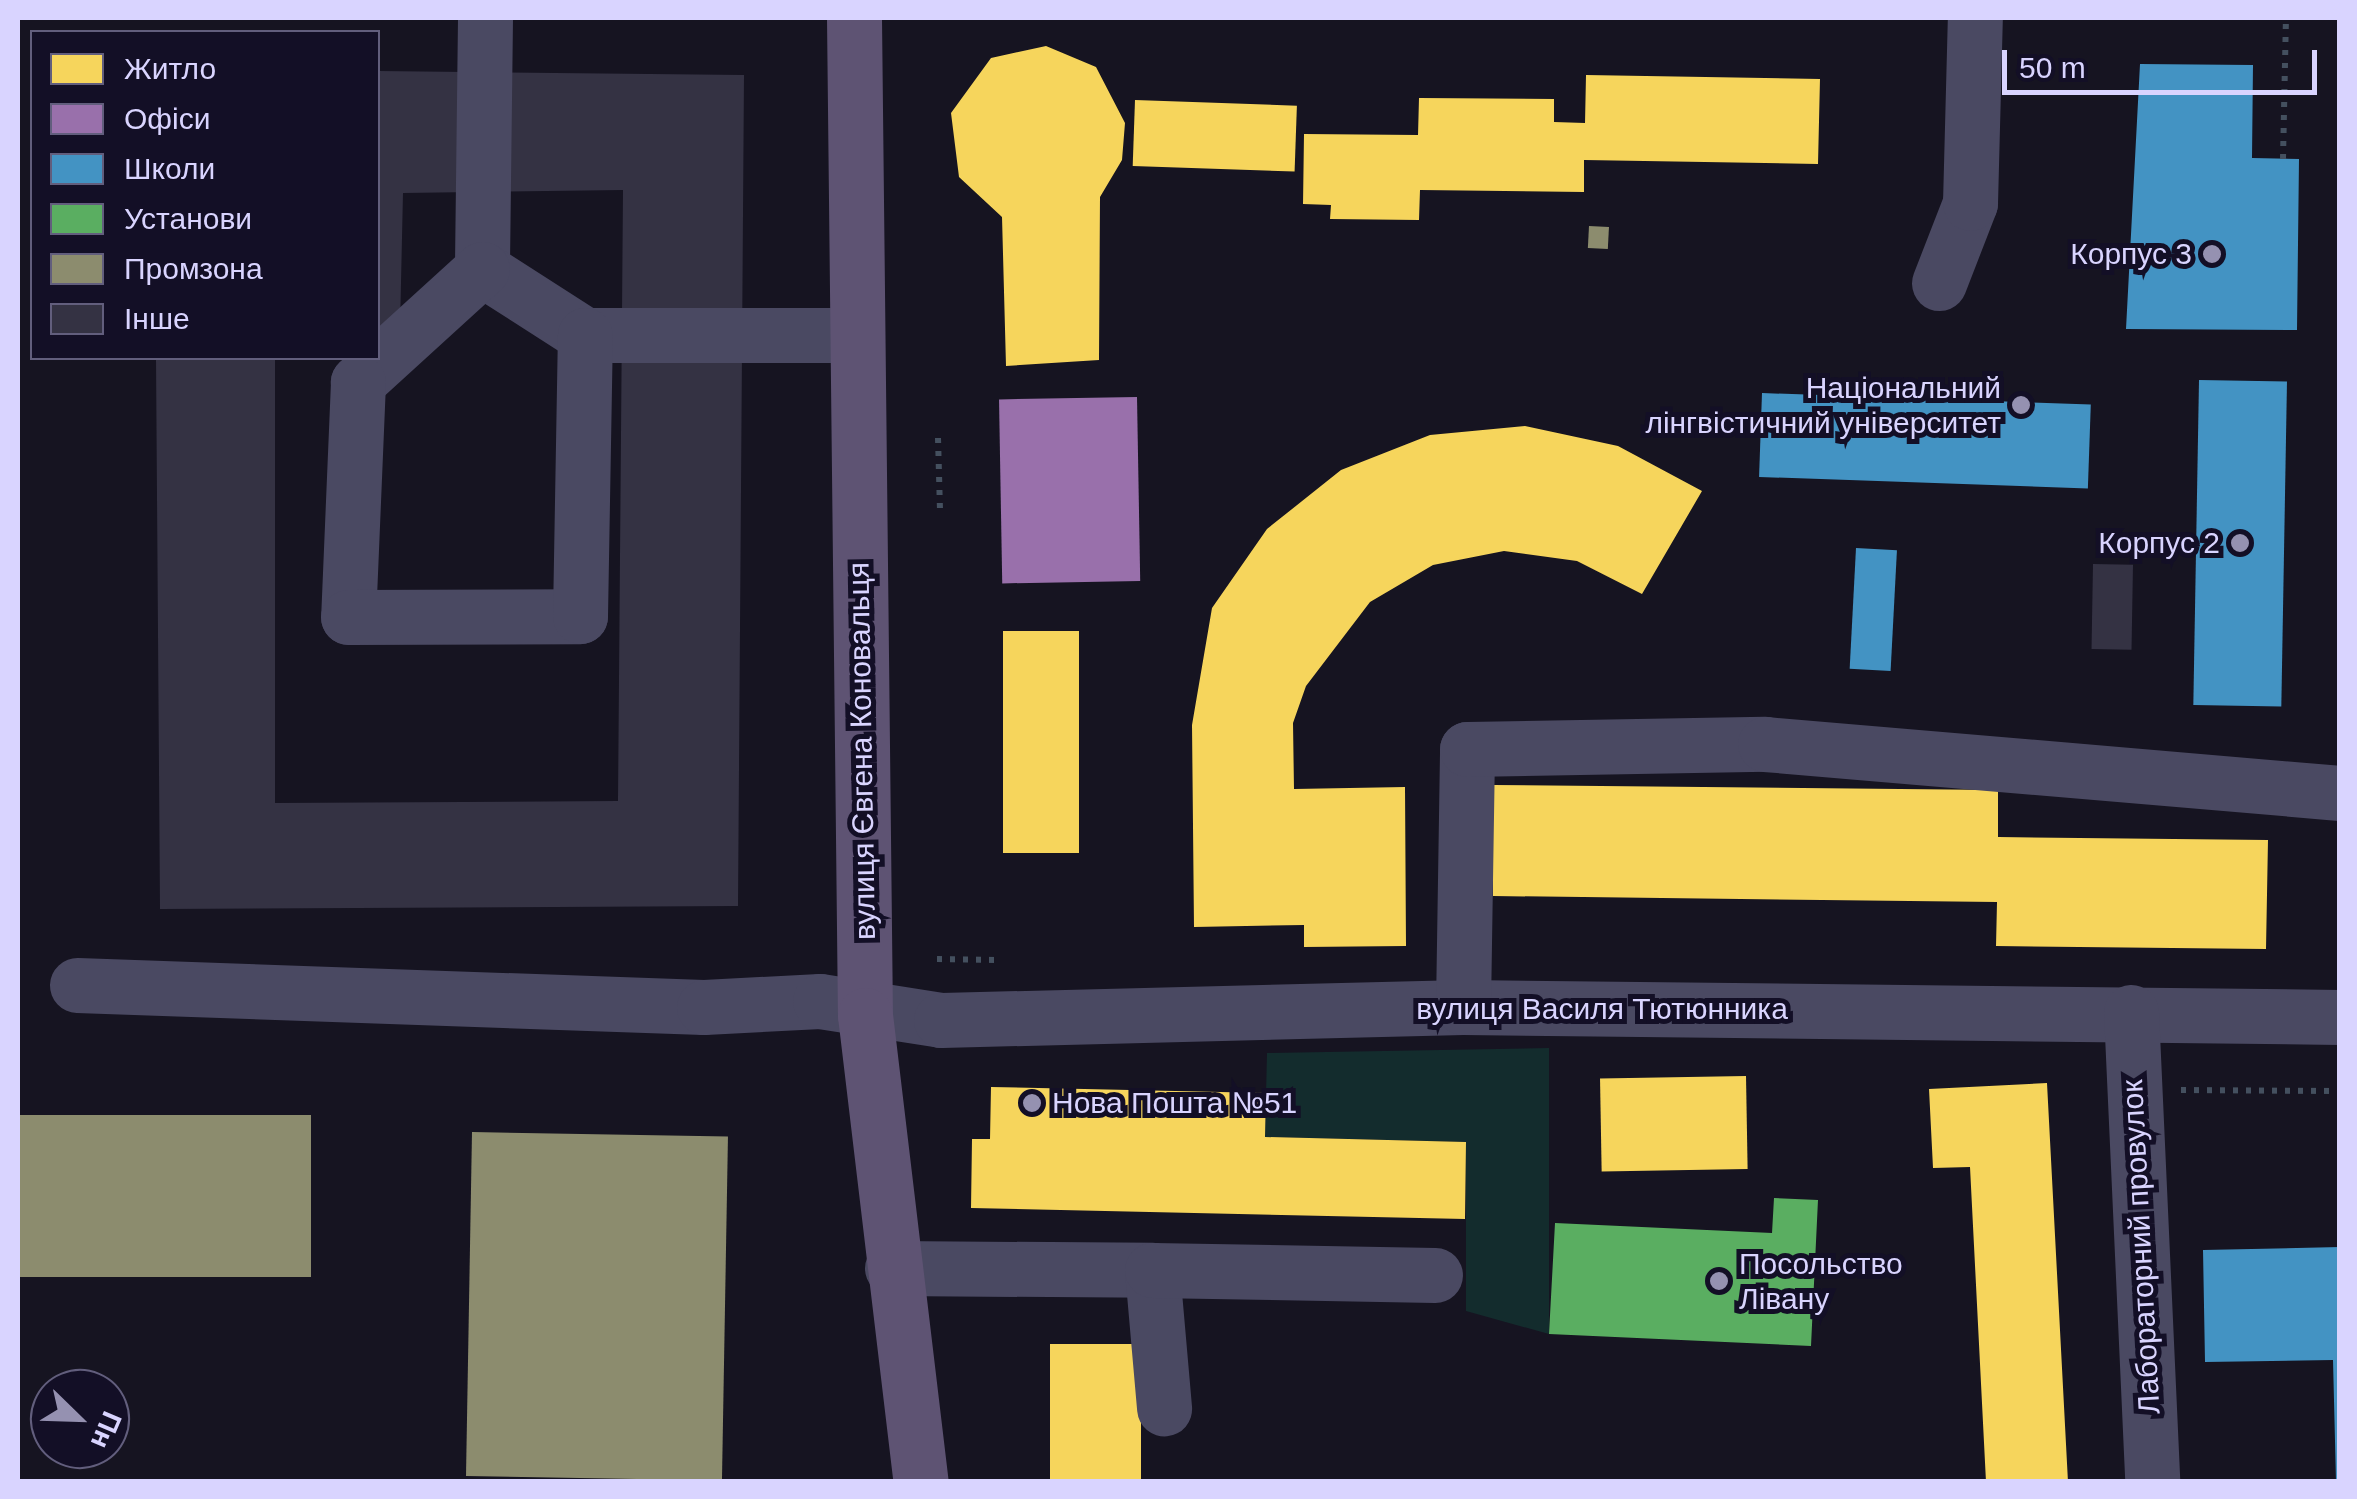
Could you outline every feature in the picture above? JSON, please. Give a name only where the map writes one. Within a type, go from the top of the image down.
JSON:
[{"type":"main road","name":"вулиця Євгена Коновальця","points":[[854,18],[865,1014],[920,1482]]},
{"type":"street","points":[[485,18],[482,269],[358,382],[348,617],[580,616],[585,334]]},
{"type":"street","points":[[1938,283],[1970,203],[1974,18]]},
{"type":"street","points":[[482,269],[585,334],[857,335]]},
{"type":"street","points":[[1463,1007],[1467,749],[1765,744],[2340,793]]},
{"type":"street","name":"вулиця Василя Тютюнника","points":[[77,985],[704,1006],[820,1001],[865,1014],[1463,1007],[2340,1017]]},
{"type":"street","name":"Лабораторний провулок","points":[[2131,1012],[2152,1482]]},
{"type":"street","points":[[892,1268],[1434,1275]]},
{"type":"street","points":[[1152,1270],[1164,1408]]},
{"type":"path","points":[[2283,159],[2286,18]]},
{"type":"path","points":[[938,438],[940,510]]},
{"type":"path","points":[[937,959],[996,960]]},
{"type":"path","points":[[2174,1090],[2340,1091]]},
{"type":"green space","points":[[1549,1048],[1549,1334],[1466,1311],[1466,1142],[1265,1137],[1267,1053]]},
{"type":"building: Житло","points":[[1046,46],[1096,67],[1125,123],[1122,160],[1100,197],[1099,360],[1006,366],[1002,217],[959,177],[951,113],[991,58]]},
{"type":"building: Житло","points":[[1586,75],[1820,79],[1818,164],[1584,160],[1584,192],[1420,190],[1419,220],[1330,219],[1331,205],[1303,204],[1304,134],[1418,135],[1419,98],[1554,99],[1554,122],[1585,123]]},
{"type":"building: Житло","points":[[1135,100],[1297,106],[1295,172],[1133,166]]},
{"type":"building: Житло","points":[[1525,426],[1618,446],[1702,491],[1642,594],[1577,561],[1504,551],[1433,565],[1370,602],[1306,686],[1293,723],[1294,789],[1405,787],[1406,946],[1304,947],[1304,925],[1194,927],[1192,725],[1212,608],[1267,529],[1341,470],[1430,435]]},
{"type":"building: Житло","points":[[1003,631],[1079,631],[1079,853],[1003,853]]},
{"type":"building: Житло","points":[[1493,785],[1998,790],[1998,837],[2268,840],[2266,949],[1996,946],[1997,902],[1493,896]]},
{"type":"building: Житло","points":[[1746,1076],[1748,1169],[1602,1172],[1600,1079]]},
{"type":"building: Житло","points":[[2047,1083],[2068,1482],[1986,1482],[1970,1167],[1933,1168],[1929,1089]]},
{"type":"building: Житло","points":[[991,1087],[1266,1093],[1265,1137],[1466,1142],[1465,1219],[971,1208],[972,1139],[990,1139]]},
{"type":"building: Житло","points":[[1050,1344],[1141,1344],[1141,1482],[1050,1482]]},
{"type":"building: Офіси","points":[[1137,397],[1140,581],[1002,583],[999,399]]},
{"type":"building: Школи","name":"Корпус 3","points":[[2140,64],[2253,65],[2252,158],[2299,159],[2297,330],[2126,329]]},
{"type":"building: Школи","name":"Корпус 2","points":[[2199,380],[2287,382],[2281,706],[2193,705]]},
{"type":"building: Школи","points":[[1762,393],[2091,404],[2088,488],[1759,477]]},
{"type":"building: Школи","points":[[1856,548],[1897,550],[1891,671],[1850,669]]},
{"type":"building: Школи","points":[[2340,1247],[2340,1482],[2336,1482],[2333,1360],[2205,1362],[2203,1250]]},
{"type":"building: Установи","points":[[1774,1198],[1818,1200],[1811,1346],[1549,1334],[1555,1223],[1772,1233]]},
{"type":"building: Промзона","points":[[1589,226],[1609,227],[1608,249],[1588,248]]},
{"type":"building: Промзона","points":[[18,1115],[311,1115],[311,1277],[18,1277]]},
{"type":"building: Промзона","points":[[472,1132],[728,1136],[722,1480],[466,1476]]},
{"type":"building: Інше","points":[[380,71],[744,75],[738,906],[160,909],[156,360],[275,360],[275,803],[618,801],[623,190],[403,193],[400,328],[380,329]]},
{"type":"building: Інше","points":[[2093,564],[2133,565],[2132,650],[2092,649]]},
{"type":"place","name":"Корпус 3","points":[[2212,254]]},
{"type":"place","name":"Національний лінгвістичний університет","points":[[2021,405]]},
{"type":"place","name":"Корпус 2","points":[[2240,543]]},
{"type":"place","name":"Нова Пошта №51","points":[[1032,1103]]},
{"type":"place","name":"Посольство Лівану","points":[[1719,1281]]}]
